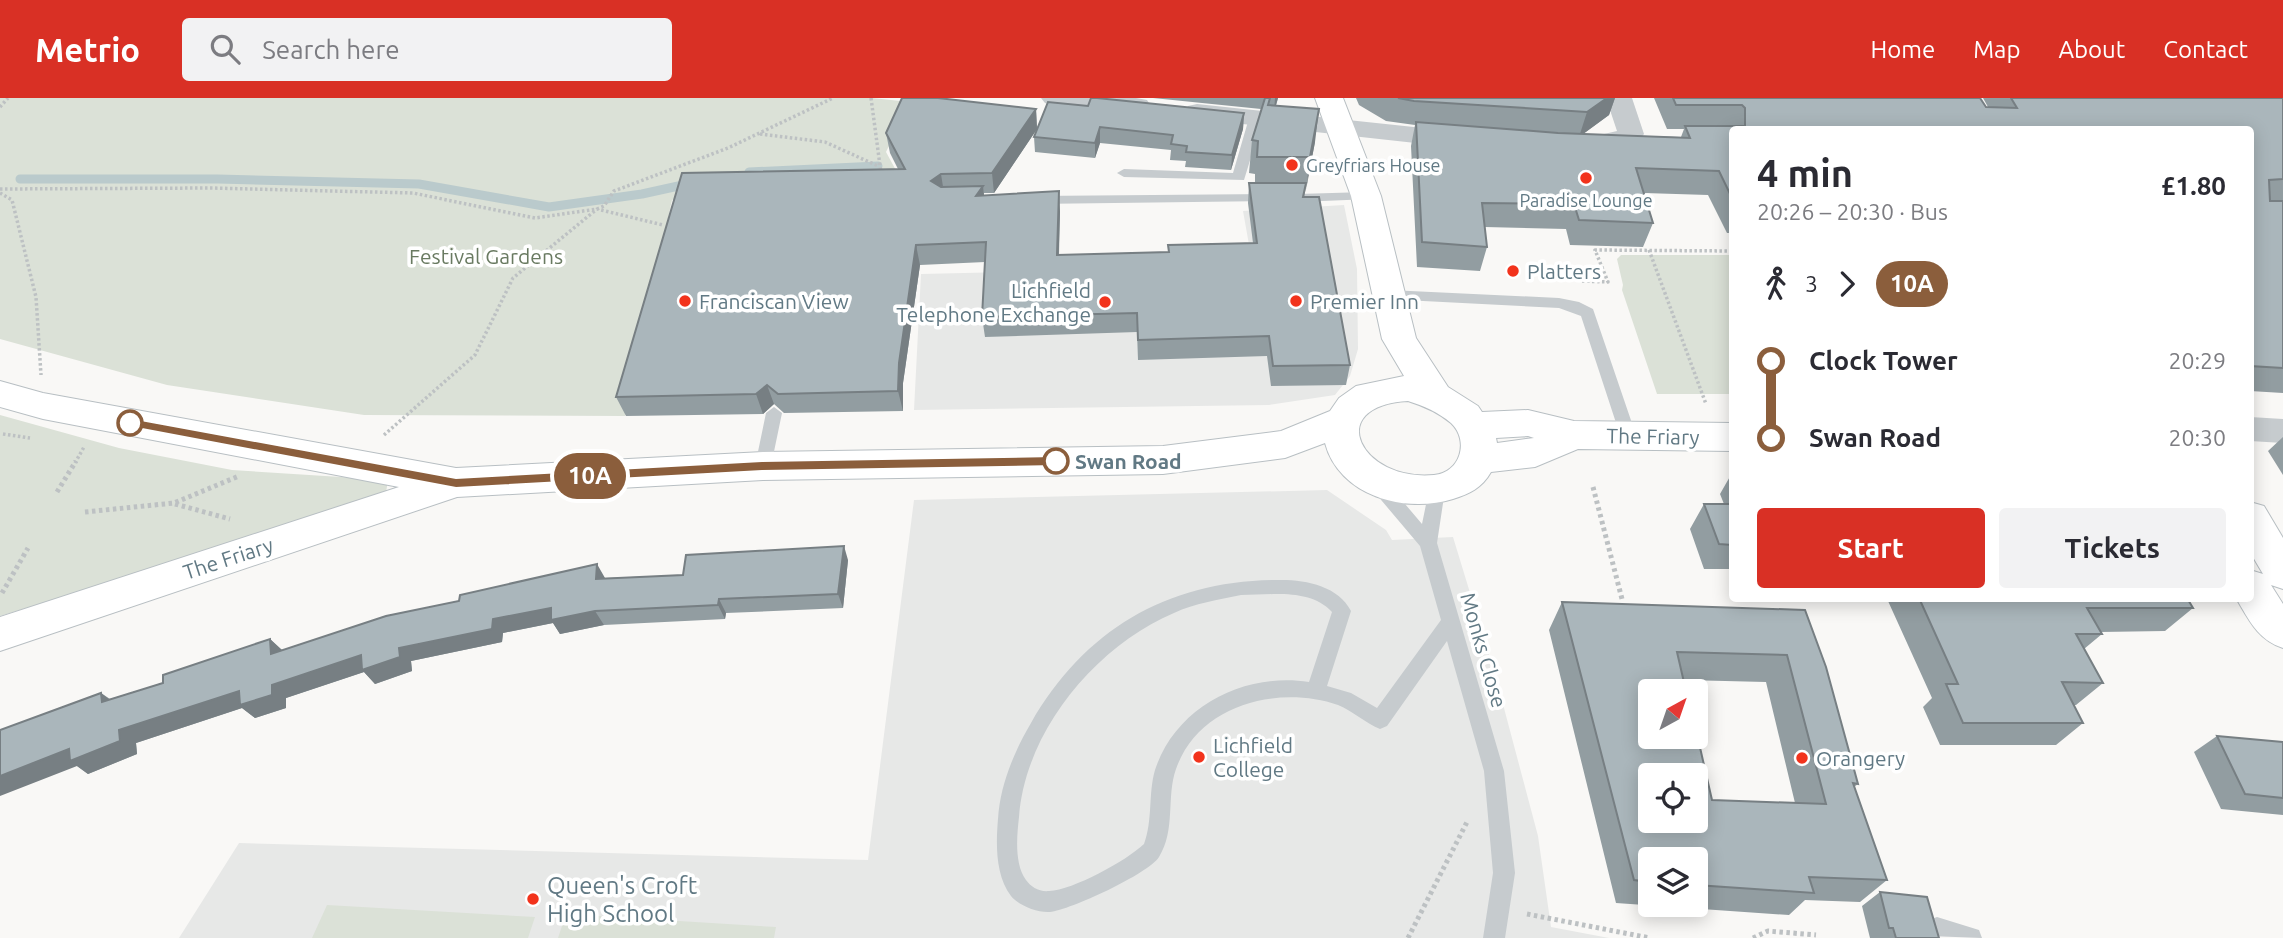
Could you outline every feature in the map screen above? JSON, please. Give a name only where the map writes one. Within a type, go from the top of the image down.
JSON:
[{"type":"street","points":[[1054,98],[1492,142]]},
{"type":"street","points":[[1329,98],[1366,196],[1399,339],[1433,393]]},
{"type":"street","points":[[1562,146],[1589,148],[1643,136],[1619,98]]},
{"type":"street","points":[[1371,393],[1399,339]]},
{"type":"street","points":[[1410,388],[1433,393],[1458,406],[1477,443],[1472,471],[1457,483],[1436,490],[1400,489],[1361,468],[1341,434],[1349,410],[1371,393],[1410,388]]},
{"type":"street","name":"The Friary","points":[[0,394],[43,423],[456,483],[762,466],[1163,460],[1285,444],[1344,420]]},
{"type":"street","points":[[2254,429],[2283,430]]},
{"type":"street","name":"The Friary","points":[[1477,443],[1535,453],[1574,435],[1725,437]]},
{"type":"street","name":"The Friary","points":[[1285,444],[1361,468]]},
{"type":"street","name":"The Friary","points":[[0,634],[456,483]]},
{"type":"street","points":[[2254,524],[2283,573]]},
{"type":"street","points":[[2254,593],[2269,617],[2283,631]]},
{"type":"lane","points":[[1124,173],[1239,177],[1256,118]]},
{"type":"lane","points":[[1026,200],[1366,196]]},
{"type":"lane","points":[[1389,295],[1559,303],[1588,313],[1629,435]]},
{"type":"lane","points":[[762,466],[774,413]]},
{"type":"lane","points":[[1361,468],[1428,543]]},
{"type":"lane","points":[[1428,543],[1436,490]]},
{"type":"lane","name":"Monks Close","points":[[1428,543],[1494,771],[1504,873],[1494,938]]},
{"type":"lane","points":[[1315,693],[1342,611],[1335,600],[1316,592],[1269,586],[1237,587],[1204,593],[1126,628],[1064,685],[1042,718],[1024,756],[1009,802],[1007,844],[1012,875],[1020,890],[1032,898],[1050,902],[1137,864],[1151,851],[1158,826],[1160,789],[1177,744],[1196,724],[1238,697],[1286,688],[1341,698],[1380,720],[1451,621]]},
{"type":"lane","points":[[1937,928],[1971,938]]},
{"type":"path","points":[[0,107],[8,98]]},
{"type":"path","points":[[0,191],[211,188],[413,193],[535,218],[597,209],[604,206],[614,191],[759,134],[833,98]]},
{"type":"path","points":[[871,98],[879,171],[890,178]]},
{"type":"path","points":[[759,134],[825,142],[878,166]]},
{"type":"path","points":[[0,191],[12,200],[36,297],[43,423],[4,434]]},
{"type":"path","points":[[597,209],[663,225]]},
{"type":"path","points":[[375,443],[475,355],[513,278],[597,209]]},
{"type":"path","points":[[1608,282],[1595,250],[1729,251]]},
{"type":"path","points":[[1650,250],[1725,437]]},
{"type":"path","points":[[71,445],[97,449]]},
{"type":"path","points":[[57,492],[84,447]]},
{"type":"path","points":[[85,512],[174,503],[241,475],[228,473]]},
{"type":"path","points":[[1594,487],[1622,599]]},
{"type":"path","points":[[174,503],[230,519]]},
{"type":"path","points":[[218,523],[243,515]]},
{"type":"path","points":[[1,593],[28,548]]},
{"type":"path","points":[[1,593],[14,589]]},
{"type":"path","points":[[1408,938],[1494,771]]},
{"type":"path","points":[[1499,909],[1650,938]]},
{"type":"path","points":[[1753,938],[1768,931],[1816,935]]},
{"type":"shaded area","points":[[1344,205],[1357,269],[1358,349],[1350,376],[1335,395],[1269,405],[914,410],[921,274],[1085,270],[1251,256],[1243,211]]},
{"type":"shaded area","name":"Lichfield College","points":[[1327,490],[1386,530],[1392,540],[1453,537],[1496,678],[1538,836],[1551,927],[1609,938],[179,938],[239,843],[868,860],[914,500]]},
{"type":"green space","name":"Festival Gardens","points":[[0,98],[872,98],[910,102],[886,152],[898,174],[689,193],[672,200],[625,416],[364,415],[167,385],[0,339]]},
{"type":"green space","points":[[1621,255],[1729,255],[1729,394],[1657,394],[1622,290],[1617,259]]},
{"type":"green space","points":[[0,415],[119,448],[232,470],[388,480],[385,499],[0,616]]},
{"type":"green space","points":[[327,905],[535,917],[528,938],[312,938]]},
{"type":"green space","points":[[566,914],[776,927],[774,938],[558,938]]},
{"type":"building","points":[[902,98],[938,98],[1036,109],[992,173],[941,174],[931,181],[941,187],[983,186],[976,196],[1059,191],[1057,255],[1169,252],[1168,245],[1257,243],[1249,183],[1306,183],[1303,197],[1319,197],[1350,365],[1273,366],[1269,336],[1138,340],[1137,313],[982,317],[986,242],[916,245],[899,363],[898,391],[778,394],[767,385],[756,394],[616,397],[682,173],[905,169],[886,133]]},
{"type":"building","points":[[1091,98],[1244,113],[1232,155],[1186,152],[1187,146],[1171,144],[1173,135],[1100,127],[1095,143],[1034,137],[1048,102],[1088,106]]},
{"type":"building","points":[[1265,98],[1270,98],[1268,105],[1319,109],[1310,157],[1257,157],[1258,141],[1252,140]]},
{"type":"building","points":[[1398,98],[1607,98],[1587,112]]},
{"type":"building","points":[[1673,98],[1980,98],[1986,107],[2017,108],[2011,98],[2283,98],[2283,179],[2269,180],[2270,201],[2283,201],[2283,368],[2254,366],[2254,126],[1745,126],[1745,108],[1742,105],[1676,105]]},
{"type":"building","points":[[1416,122],[1558,133],[1690,138],[1685,126],[1729,126],[1729,192],[1719,171],[1636,168],[1653,223],[1579,220],[1574,204],[1482,203],[1487,247],[1422,242]]},
{"type":"building","points":[[1704,504],[1729,504],[1729,545],[1719,544]]},
{"type":"building","points":[[844,546],[838,594],[719,599],[718,605],[595,611],[551,620],[551,608],[493,619],[492,629],[399,648],[400,657],[362,670],[361,655],[272,685],[272,695],[240,705],[239,691],[119,730],[120,741],[70,761],[69,749],[0,776],[0,730],[101,693],[102,702],[163,683],[163,675],[270,639],[271,654],[386,616],[459,601],[460,595],[597,564],[596,579],[683,575],[686,555]]},
{"type":"building","points":[[1562,602],[1805,610],[1826,667],[1858,784],[1853,783],[1887,880],[1809,877],[1814,893],[1708,886],[1708,847],[1638,847],[1638,880],[1634,880]],"holes":[[[1677,652],[1787,655],[1826,804],[1712,800],[1708,782],[1708,833],[1638,833],[1638,763],[1704,763],[1700,749],[1638,749],[1638,679],[1683,679]]]},
{"type":"building","points":[[1921,602],[2189,602],[2193,608],[2087,608],[2102,634],[2076,634],[2103,683],[2062,682],[2083,723],[1963,723],[1946,684],[1958,684]]},
{"type":"building","points":[[2217,736],[2283,742],[2283,798],[2245,794]]},
{"type":"building","points":[[1880,892],[1927,897],[1939,938],[1896,938],[1893,928],[1889,928]]},
{"type":"waterway","points":[[749,172],[878,166]]},
{"type":"waterway","points":[[20,179],[218,179],[419,184],[549,207],[642,194],[692,183]]},
{"type":"bus line","name":"10A","points":[[130,423],[456,483],[762,466],[1056,461]]},
{"type":"place","name":"Greyfriars House","points":[[1292,165]]},
{"type":"place","name":"Paradise Lounge","points":[[1586,178]]},
{"type":"place","name":"Platters","points":[[1513,271]]},
{"type":"place","name":"Franciscan View","points":[[685,301]]},
{"type":"place","name":"Premier Inn","points":[[1296,301]]},
{"type":"place","name":"Lichfield Telephone Exchange","points":[[1105,302]]},
{"type":"place","name":"Swan Road","points":[[1056,461]]},
{"type":"place","name":"Lichfield College","points":[[1199,757]]},
{"type":"place","name":"Orangery","points":[[1802,758]]},
{"type":"place","name":"Queen's Croft High School","points":[[533,899]]}]
